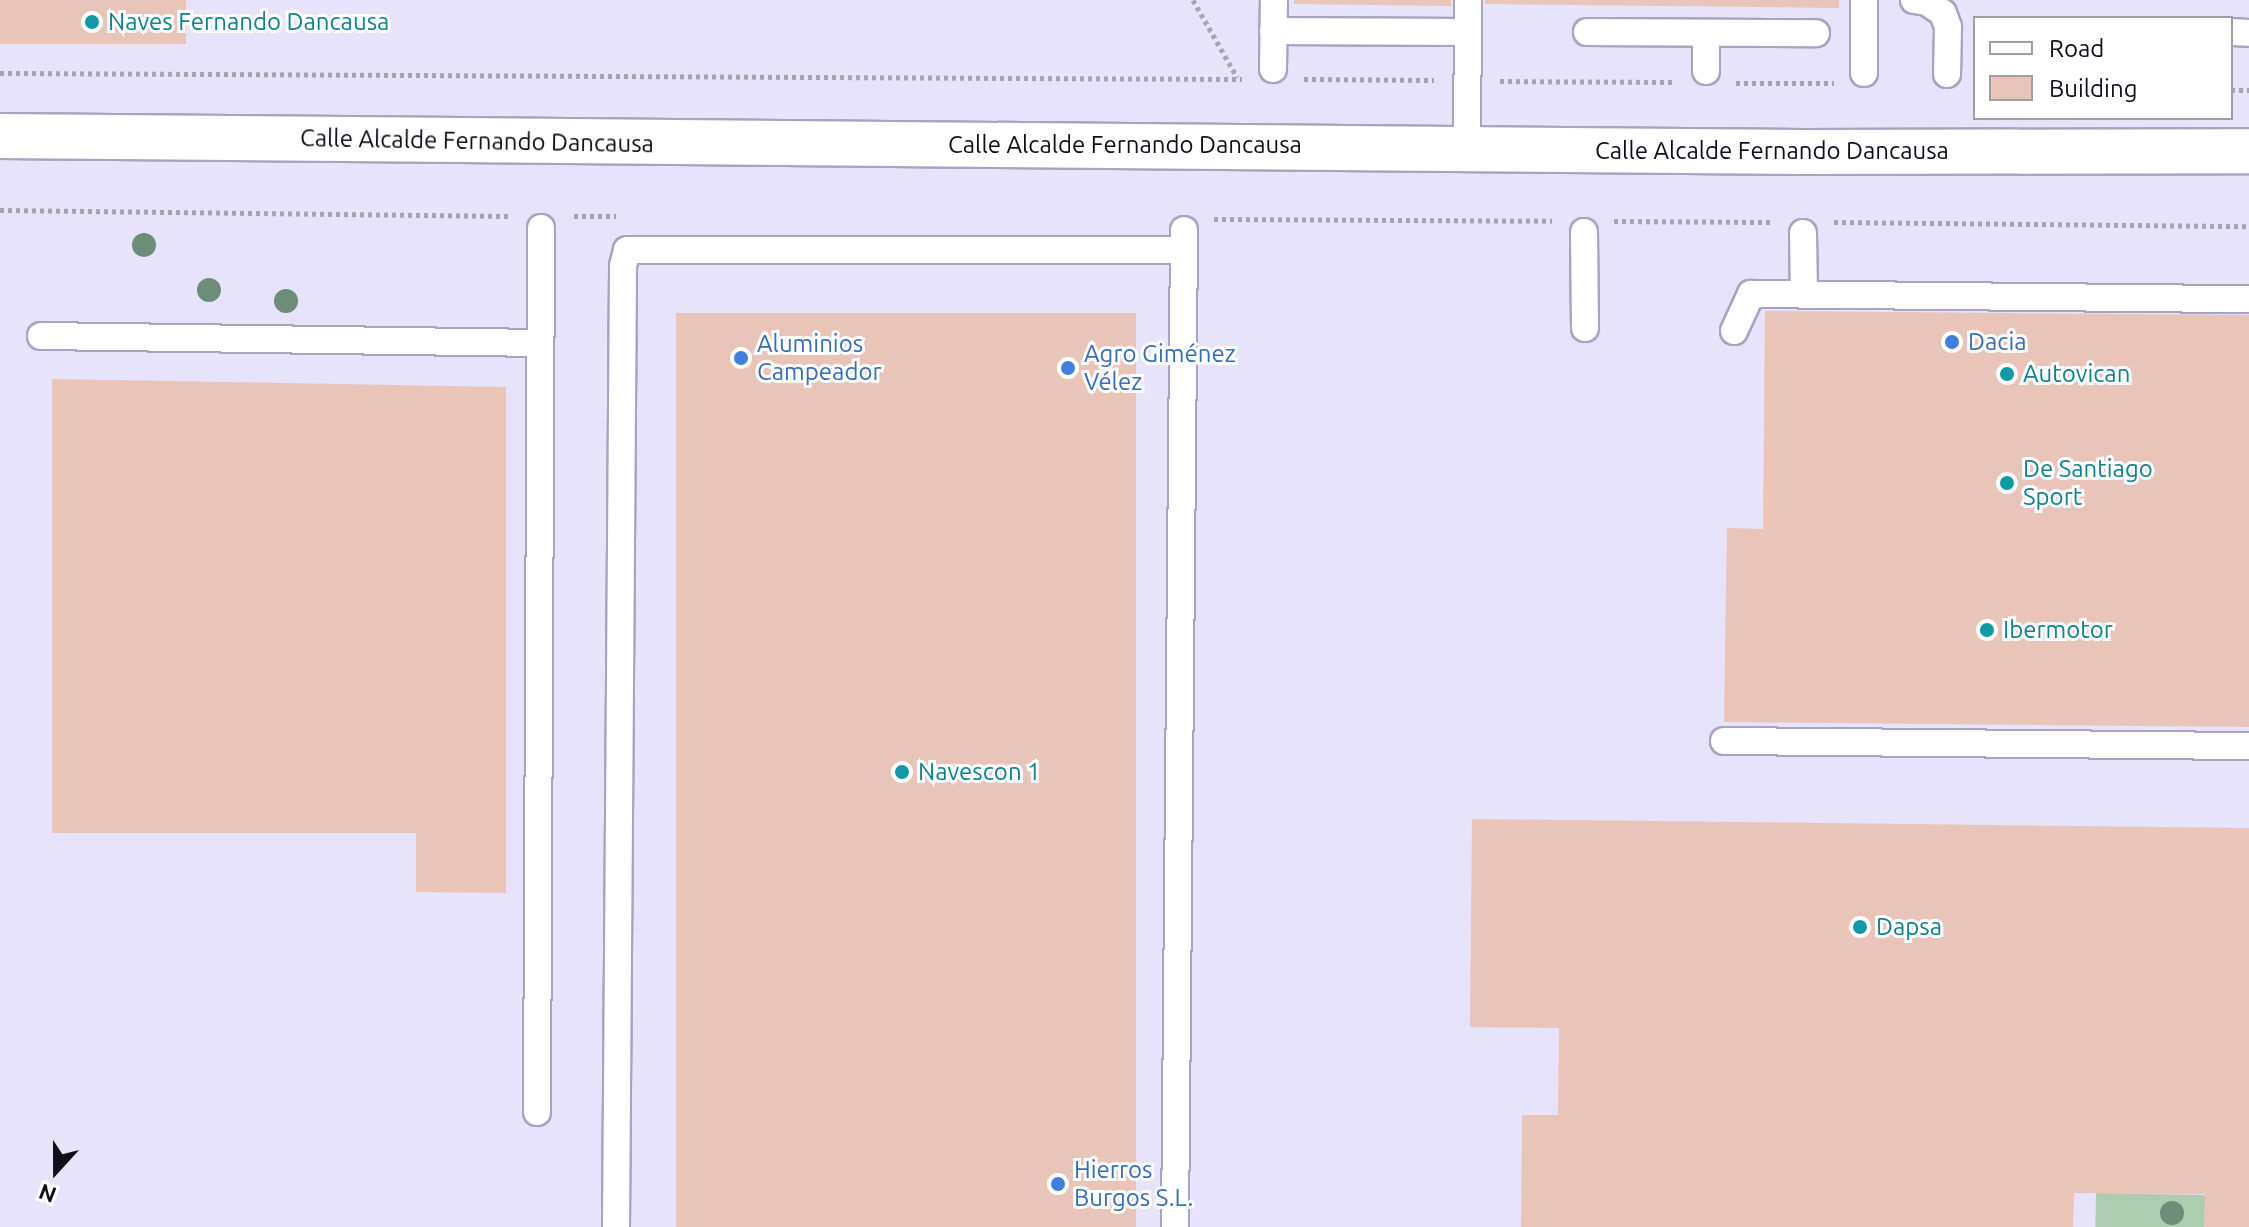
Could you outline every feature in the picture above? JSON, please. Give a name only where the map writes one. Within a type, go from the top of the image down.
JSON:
[{"type":"street","name":"Calle Alcalde Fernando Dancausa","points":[[0,136],[1803,152],[2249,151]]},
{"type":"lane","points":[[1270,76],[1274,0]]},
{"type":"lane","points":[[1467,148],[1468,0]]},
{"type":"lane","points":[[1856,78],[1864,0]]},
{"type":"lane","points":[[1914,0],[1927,2],[1943,13],[1948,27],[1947,74]]},
{"type":"lane","points":[[1273,31],[1468,32]]},
{"type":"lane","points":[[1587,32],[1816,33]]},
{"type":"lane","points":[[1706,33],[1706,79]]},
{"type":"lane","points":[[1585,328],[1592,226]]},
{"type":"lane","points":[[1803,226],[1804,294]]},
{"type":"lane","points":[[537,1112],[541,228]]},
{"type":"lane","points":[[616,1227],[623,281],[627,250],[1184,240],[1175,1227]]},
{"type":"lane","points":[[1734,331],[1751,294],[2249,299]]},
{"type":"lane","points":[[41,336],[540,343]]},
{"type":"lane","points":[[1724,741],[2249,746]]},
{"type":"path","points":[[1193,0],[1242,91]]},
{"type":"path","points":[[0,73],[1238,79],[1270,76],[1467,81],[1856,78]]},
{"type":"path","points":[[1592,226],[2249,226]]},
{"type":"shaded area","points":[[0,0],[2249,0],[2249,1227],[0,1227]]},
{"type":"green space","points":[[2096,1193],[2205,1195],[2204,1227],[2095,1227]]},
{"type":"building","name":"Naves Fernando Dancausa","points":[[0,0],[186,0],[186,44],[0,44]]},
{"type":"building","points":[[1294,0],[1451,0],[1451,6],[1294,4]]},
{"type":"building","points":[[1485,0],[1839,0],[1839,8],[1485,4]]},
{"type":"building","points":[[1765,311],[2249,315],[2249,727],[1724,722],[1727,528],[1763,529]]},
{"type":"building","name":"Navescon 1","points":[[676,313],[1136,313],[1136,1227],[676,1227]]},
{"type":"building","points":[[52,379],[506,387],[506,893],[416,892],[416,833],[52,833]]},
{"type":"building","name":"Dapsa","points":[[1472,819],[2249,828],[2249,1227],[2205,1227],[2205,1194],[2074,1193],[2073,1227],[1521,1227],[1522,1115],[1558,1115],[1559,1028],[1470,1027]]},
{"type":"place","name":"Naves Fernando Dancausa","points":[[92,22]]},
{"type":"place","name":"Dacia","points":[[1952,342]]},
{"type":"place","name":"Aluminios Campeador","points":[[741,358]]},
{"type":"place","name":"Agro Giménez Vélez","points":[[1068,368]]},
{"type":"place","name":"Autovican","points":[[2007,374]]},
{"type":"place","name":"De Santiago Sport","points":[[2007,483]]},
{"type":"place","name":"Ibermotor","points":[[1987,630]]},
{"type":"place","name":"Navescon 1","points":[[902,772]]},
{"type":"place","name":"Dapsa","points":[[1860,927]]},
{"type":"place","name":"Hierros Burgos S.L.","points":[[1058,1184]]}]
